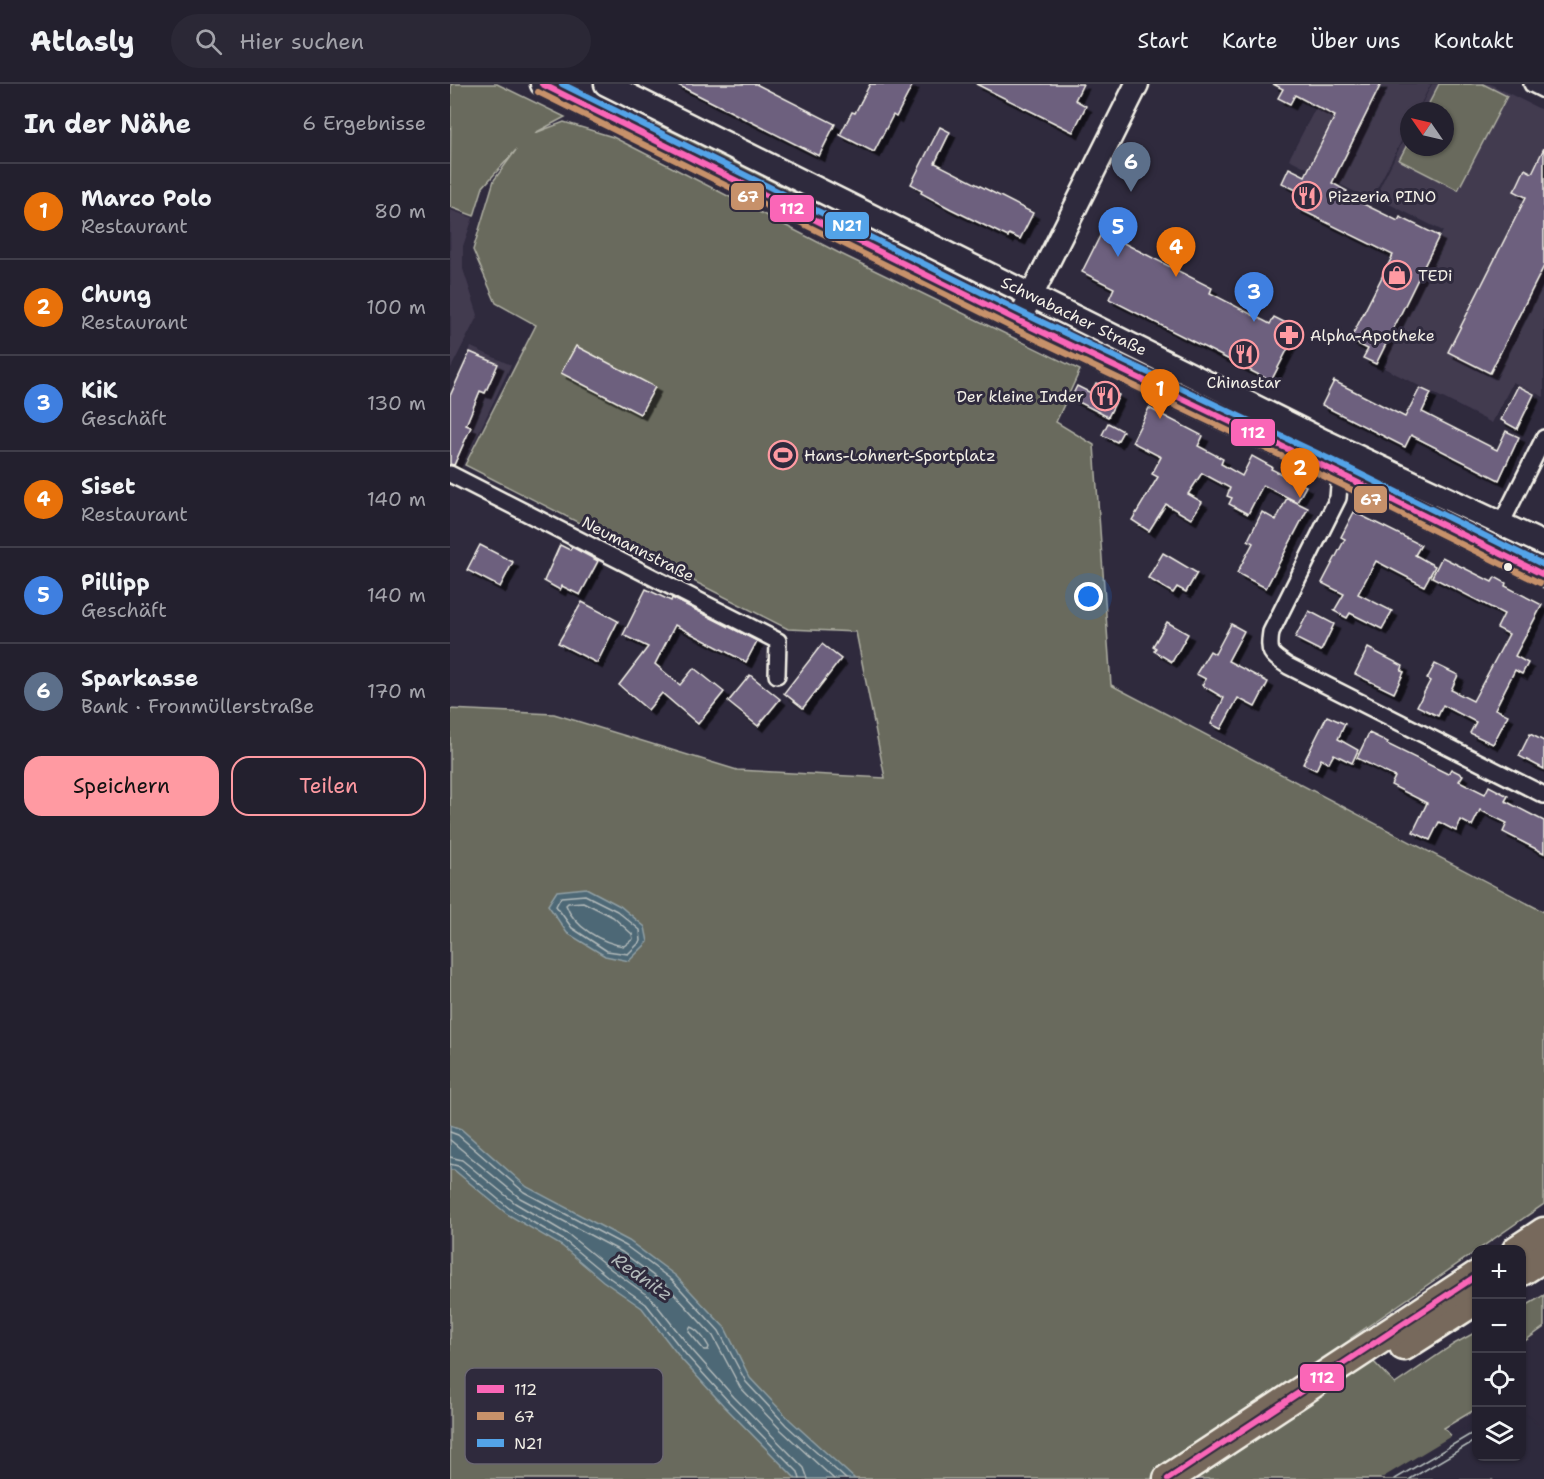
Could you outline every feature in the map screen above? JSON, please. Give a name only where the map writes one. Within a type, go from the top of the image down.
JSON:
[{"type":"highway","points":[[1524,1245],[1544,1232]]},
{"type":"highway","points":[[1526,1268],[1544,1257]]},
{"type":"highway","points":[[1526,1284],[1544,1276]]},
{"type":"highway","points":[[1202,1479],[1372,1356],[1472,1279]]},
{"type":"highway","points":[[1167,1479],[1372,1356],[1472,1302]]},
{"type":"main road","name":"Schwabacher Straße","points":[[542,84],[1019,321],[1340,474],[1544,575]]},
{"type":"main road","name":"Schwabacher Straße","points":[[606,84],[1324,441],[1544,544]]},
{"type":"main road","points":[[1019,321],[1137,84]]},
{"type":"street","points":[[1532,84],[1544,90]]},
{"type":"street","points":[[1501,524],[1544,438]]},
{"type":"street","points":[[1324,441],[1340,474],[1338,498],[1271,632],[1269,647],[1271,653],[1288,666],[1544,795]]},
{"type":"street","name":"Neumannstraße","points":[[450,474],[778,641],[777,675]]},
{"type":"shaded area","points":[[1328,84],[1431,84],[1422,102],[1400,102],[1400,144],[1371,200],[1289,159]]},
{"type":"shaded area","points":[[1432,84],[1490,84],[1544,111],[1544,397],[1513,382],[1492,423],[1384,368],[1389,358],[1382,354],[1443,231],[1375,197],[1400,147],[1400,156],[1454,156],[1454,102],[1423,102]]},
{"type":"shaded area","points":[[450,210],[473,218],[463,246],[463,269],[478,315],[451,368]]},
{"type":"shaded area","points":[[471,347],[511,365],[462,468],[450,463],[450,393]]},
{"type":"green space","points":[[451,84],[497,84],[565,117],[535,133],[564,122],[613,137],[839,253],[1080,370],[1056,422],[1094,445],[1111,685],[1544,912],[1544,1204],[1485,1245],[1472,1245],[1472,1254],[1351,1338],[1395,1384],[1472,1334],[1472,1411],[1444,1428],[1472,1458],[1472,1461],[1475,1461],[1492,1479],[450,1479],[450,709],[554,714],[737,770],[885,778],[856,632],[788,629],[465,465],[536,325],[496,303],[473,250],[494,180],[516,150],[483,187],[474,216],[450,207]]},
{"type":"green space","points":[[1439,84],[1483,84],[1507,96],[1458,190],[1399,160],[1401,156],[1454,156],[1454,102],[1430,102]]},
{"type":"green space","points":[[652,123],[729,155],[836,207],[835,210],[754,178],[650,127]]},
{"type":"green space","points":[[1070,323],[1306,441],[1304,446],[1066,331]]},
{"type":"green space","points":[[1544,1295],[1544,1327],[1526,1340],[1526,1306]]},
{"type":"water","points":[[586,888],[620,906],[645,927],[648,942],[629,961],[605,956],[567,933],[548,905],[557,891]]},
{"type":"water","name":"Rednitz","points":[[450,1125],[461,1129],[527,1187],[629,1241],[676,1276],[725,1328],[750,1378],[790,1420],[855,1479],[796,1479],[682,1360],[642,1308],[603,1281],[562,1246],[507,1214],[454,1170],[450,1170]]},
{"type":"pier","points":[[1526,1414],[1544,1431],[1544,1479],[1380,1479],[1472,1423],[1472,1461],[1526,1461]]},
{"type":"building","points":[[676,84],[756,84],[835,124],[819,156]]},
{"type":"building","points":[[870,84],[913,84],[896,117],[893,115],[874,152],[840,135]]},
{"type":"building","points":[[976,84],[1083,84],[1075,100],[1086,106],[1073,132]]},
{"type":"building","points":[[1273,84],[1381,84],[1332,183],[1347,191],[1345,195],[1398,221],[1400,217],[1439,236],[1376,364],[1363,358],[1368,349],[1350,340],[1393,255],[1297,208],[1304,194],[1282,183],[1289,168],[1305,176],[1335,116],[1295,95],[1290,104],[1278,98],[1283,89]]},
{"type":"building","points":[[940,127],[950,132],[935,163],[1033,213],[1020,239],[1009,234],[1008,237],[951,209],[921,193],[922,190],[911,184]]},
{"type":"building","points":[[1544,148],[1544,266],[1490,373],[1448,352],[1526,197],[1514,191],[1525,169],[1532,173]]},
{"type":"building","points":[[1102,232],[1212,288],[1210,293],[1270,324],[1274,317],[1298,329],[1271,381],[1109,299],[1114,288],[1082,272]]},
{"type":"building","points":[[576,346],[655,387],[640,414],[561,373]]},
{"type":"building","points":[[470,352],[498,364],[485,393],[480,391],[466,425],[471,427],[454,465],[450,464],[450,396]]},
{"type":"building","points":[[1334,381],[1405,417],[1420,388],[1431,393],[1422,412],[1497,450],[1506,431],[1519,437],[1499,480],[1411,435],[1405,447],[1322,405]]},
{"type":"building","points":[[1096,383],[1119,395],[1108,417],[1071,398],[1077,386],[1091,393]]},
{"type":"building","points":[[1518,386],[1534,394],[1517,429],[1501,420]]},
{"type":"building","points":[[1149,408],[1203,436],[1198,446],[1223,459],[1221,464],[1242,476],[1252,456],[1272,467],[1271,469],[1306,486],[1297,502],[1263,485],[1248,514],[1229,504],[1232,498],[1227,496],[1230,488],[1202,473],[1188,494],[1202,502],[1191,519],[1166,504],[1149,531],[1132,520],[1158,477],[1152,474],[1161,457],[1132,442]]},
{"type":"building","points":[[1108,423],[1123,431],[1117,442],[1102,435]]},
{"type":"building","points":[[1287,498],[1308,508],[1266,588],[1237,573],[1253,543],[1248,540],[1262,512],[1276,520]]},
{"type":"building","points":[[1354,512],[1421,545],[1415,555],[1435,566],[1424,586],[1376,561],[1358,594],[1392,611],[1382,629],[1350,613],[1347,618],[1334,611],[1344,594],[1322,583],[1345,539],[1341,537]]},
{"type":"building","points":[[480,545],[513,562],[500,587],[467,570]]},
{"type":"building","points":[[560,545],[570,550],[572,547],[598,561],[580,595],[562,586],[560,590],[544,581]]},
{"type":"building","points":[[1163,553],[1197,573],[1186,592],[1177,587],[1173,593],[1148,578]]},
{"type":"building","points":[[1442,557],[1492,582],[1495,577],[1506,583],[1505,586],[1542,605],[1515,656],[1528,663],[1522,674],[1515,670],[1495,709],[1508,715],[1493,744],[1470,733],[1476,722],[1443,705],[1438,716],[1417,706],[1430,681],[1427,679],[1435,664],[1458,675],[1451,690],[1473,701],[1509,634],[1497,628],[1504,614],[1432,577]]},
{"type":"building","points":[[646,589],[671,601],[672,598],[757,641],[746,662],[675,625],[655,664],[680,685],[694,668],[724,692],[698,724],[662,693],[648,710],[619,685],[648,647],[623,635]]},
{"type":"building","points":[[582,602],[618,621],[597,663],[558,643]]},
{"type":"building","points":[[1309,611],[1334,624],[1321,651],[1295,638]]},
{"type":"building","points":[[1167,622],[1188,634],[1172,662],[1154,651],[1156,648],[1153,646]]},
{"type":"building","points":[[1231,624],[1244,631],[1228,661],[1268,682],[1255,707],[1238,698],[1221,729],[1211,724],[1224,698],[1202,685],[1206,679],[1196,674],[1210,651],[1215,654]]},
{"type":"building","points":[[822,644],[841,659],[803,708],[784,693]]},
{"type":"building","points":[[1368,648],[1403,666],[1401,671],[1404,672],[1394,693],[1355,674]]},
{"type":"building","points":[[750,675],[780,699],[758,726],[728,702]]},
{"type":"building","points":[[1327,716],[1345,724],[1338,739],[1358,750],[1352,763],[1334,754],[1329,763],[1321,759],[1316,770],[1303,764]]},
{"type":"building","points":[[1369,733],[1448,774],[1451,769],[1463,775],[1459,781],[1485,794],[1489,786],[1508,796],[1505,801],[1544,821],[1544,853],[1503,832],[1507,823],[1480,810],[1472,826],[1461,820],[1456,831],[1439,822],[1430,840],[1413,832],[1427,803],[1391,785],[1395,777],[1357,758]]},
{"type":"building","points":[[1530,734],[1544,741],[1544,769],[1519,756]]},
{"type":"transit line","name":"112","points":[[542,84],[1019,321],[1340,474],[1544,575]]},
{"type":"transit line","name":"N21","points":[[562,84],[1023,313],[1344,466],[1544,565]]},
{"type":"transit line","name":"67","points":[[538,92],[1015,329],[1336,482],[1540,583]]},
{"type":"transit line","name":"112","points":[[1168,1479],[1472,1279]]},
{"type":"place","name":"Sparkasse","points":[[1131,192]]},
{"type":"place","name":"Pizzeria PINO","points":[[1307,196]]},
{"type":"place","name":"Pillipp","points":[[1118,257]]},
{"type":"place","name":"TEDi","points":[[1397,275]]},
{"type":"place","name":"Siset","points":[[1176,277]]},
{"type":"place","name":"KiK","points":[[1254,322]]},
{"type":"place","name":"Alpha-Apotheke","points":[[1289,335]]},
{"type":"place","name":"Chinastar","points":[[1244,354]]},
{"type":"place","name":"Der kleine Inder","points":[[1105,396]]},
{"type":"place","name":"Marco Polo","points":[[1160,419]]},
{"type":"place","name":"Hans-Lohnert-Sportplatz","points":[[783,455]]},
{"type":"place","name":"Chung","points":[[1300,498]]}]
